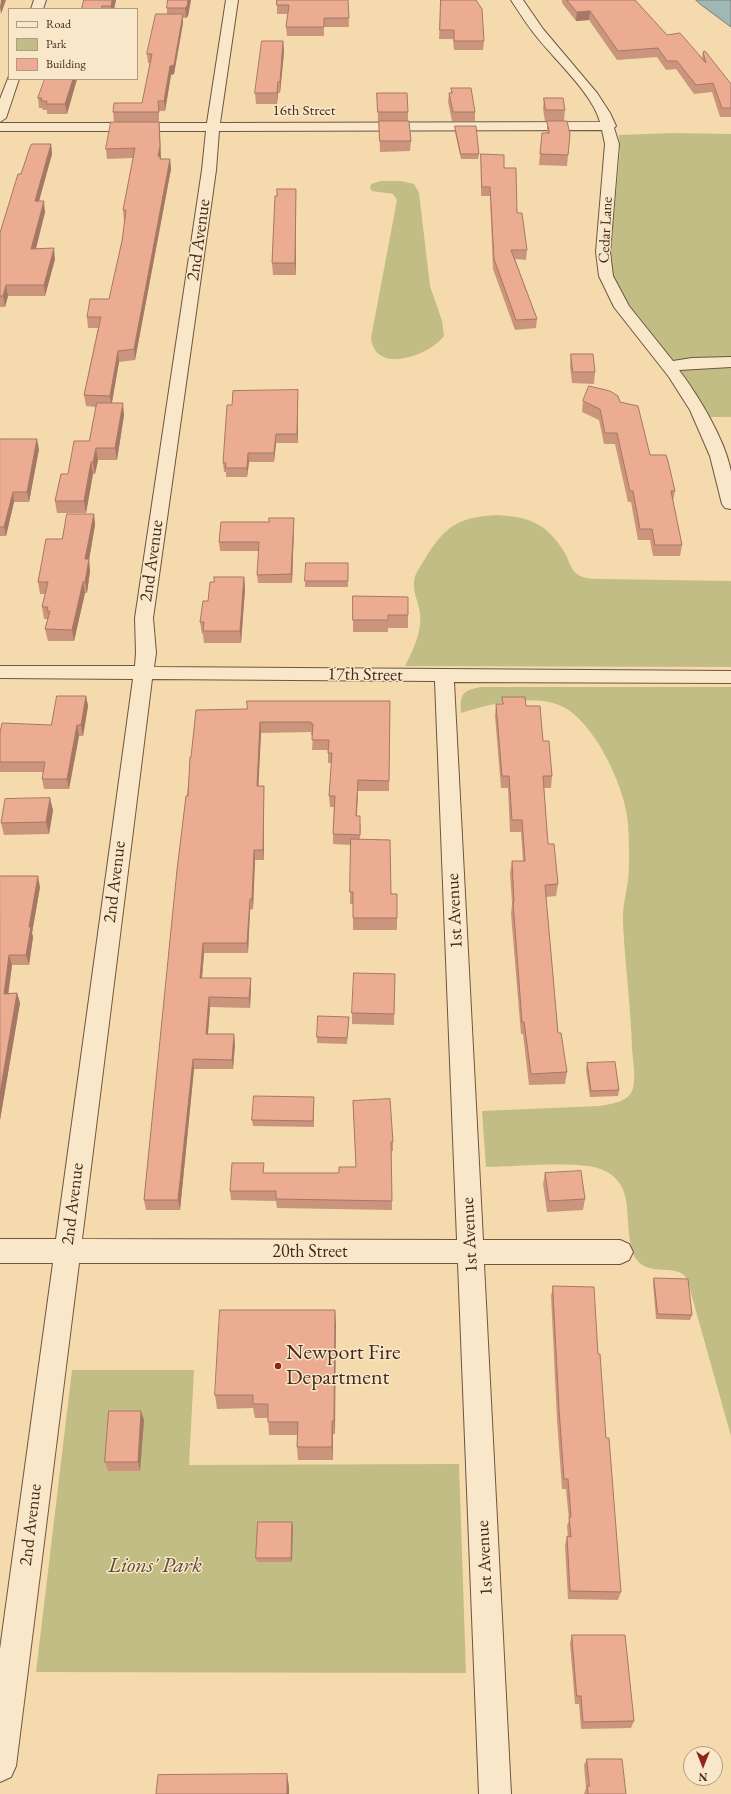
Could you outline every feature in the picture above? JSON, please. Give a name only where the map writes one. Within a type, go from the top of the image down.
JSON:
[{"type":"street","name":"2nd Avenue","points":[[0,1766],[143,673],[146,648],[144,618],[209,166],[212,127],[232,0]]},
{"type":"street","name":"Cedar Lane","points":[[518,0],[539,32],[593,96],[603,111],[609,126],[612,155],[603,252],[604,271],[612,290],[622,307],[690,397],[708,430],[718,456],[731,504]]},
{"type":"street","points":[[0,118],[13,80]]},
{"type":"street","name":"16th Street","points":[[0,127],[609,126]]},
{"type":"street","points":[[668,367],[686,364],[731,362]]},
{"type":"street","name":"17th Street","points":[[0,672],[731,677]]},
{"type":"street","name":"1st Avenue","points":[[444,675],[495,1794]]},
{"type":"street","name":"20th Street","points":[[0,1251],[620,1252]]},
{"type":"green space","points":[[673,133],[731,134],[731,417],[710,417],[681,371],[629,305],[621,293],[613,276],[610,257],[620,151],[619,135]]},
{"type":"green space","points":[[381,181],[401,181],[414,184],[419,193],[430,286],[442,321],[444,336],[427,350],[415,355],[392,359],[382,356],[375,349],[371,338],[397,200],[393,194],[372,191],[370,188],[371,184]]},
{"type":"green space","points":[[498,515],[527,520],[535,523],[550,533],[565,553],[575,572],[583,577],[596,579],[731,581],[731,667],[405,666],[415,645],[419,630],[420,615],[414,581],[421,566],[441,537],[456,524],[464,520]]},
{"type":"green space","points":[[482,687],[731,687],[731,1436],[687,1279],[683,1274],[677,1271],[649,1268],[642,1265],[636,1259],[631,1247],[625,1195],[619,1182],[608,1172],[593,1167],[579,1165],[486,1167],[482,1111],[600,1106],[620,1102],[631,1093],[634,1083],[634,1074],[623,917],[629,874],[628,823],[626,808],[614,774],[606,756],[584,724],[572,712],[559,705],[536,700],[523,700],[484,706],[461,713],[461,701],[464,694],[470,690]]},
{"type":"green space","name":"Lions' Park","points":[[72,1370],[194,1370],[189,1465],[459,1464],[466,1673],[36,1672]]},
{"type":"water","points":[[696,0],[731,0],[731,27],[700,4]]},
{"type":"building","points":[[84,0],[112,0],[111,6],[102,6],[101,8],[82,8]]},
{"type":"building","points":[[168,0],[188,0],[185,8],[167,8]]},
{"type":"building","points":[[277,0],[348,0],[349,18],[324,18],[324,27],[286,27],[289,5],[277,5]]},
{"type":"building","points":[[441,0],[476,0],[482,9],[484,41],[454,41],[454,30],[440,30]]},
{"type":"building","points":[[567,0],[635,0],[667,35],[680,33],[706,63],[703,52],[705,51],[731,84],[731,108],[722,108],[713,83],[696,85],[677,61],[667,61],[658,48],[618,51],[590,11],[577,12]]},
{"type":"building","points":[[156,14],[183,14],[174,65],[170,66],[164,101],[158,101],[159,112],[113,112],[114,103],[142,103],[152,54],[147,54]]},
{"type":"building","points":[[262,41],[283,41],[280,82],[278,82],[277,93],[255,93]]},
{"type":"building","points":[[45,80],[73,80],[65,104],[46,104],[47,101],[41,101],[42,98],[38,98]]},
{"type":"building","points":[[451,88],[471,88],[475,112],[453,112],[449,93],[452,93]]},
{"type":"building","points":[[377,93],[407,93],[408,112],[378,112]]},
{"type":"building","points":[[544,98],[563,98],[565,110],[546,110]]},
{"type":"building","points":[[379,121],[409,121],[411,141],[380,141]]},
{"type":"building","points":[[547,121],[567,121],[570,134],[568,155],[540,154],[542,133],[549,133]]},
{"type":"building","points":[[111,122],[159,122],[160,146],[158,156],[160,156],[160,159],[170,159],[134,349],[118,351],[110,396],[84,395],[101,317],[87,317],[90,299],[109,299],[122,241],[126,210],[123,210],[135,148],[106,149]]},
{"type":"building","points":[[455,126],[476,126],[479,154],[461,154]]},
{"type":"building","points":[[32,144],[51,144],[35,201],[44,201],[31,249],[54,248],[44,285],[6,285],[3,296],[0,296],[0,233],[18,174],[21,174]]},
{"type":"building","points":[[481,154],[504,155],[504,168],[516,168],[517,213],[522,213],[527,250],[511,250],[537,319],[516,320],[494,259],[490,187],[482,187]]},
{"type":"building","points":[[277,189],[296,189],[295,263],[272,263],[275,196],[277,196]]},
{"type":"building","points":[[571,354],[593,354],[595,372],[573,372]]},
{"type":"building","points":[[589,386],[610,391],[618,396],[620,402],[638,406],[650,455],[666,455],[668,461],[675,491],[671,491],[682,545],[655,545],[652,529],[640,529],[633,491],[630,491],[617,433],[605,433],[600,409],[583,401]]},
{"type":"building","points":[[298,390],[297,434],[276,434],[274,453],[248,453],[247,468],[225,468],[226,463],[223,463],[227,405],[232,405],[233,391]]},
{"type":"building","points":[[97,403],[123,403],[115,448],[96,448],[93,462],[91,462],[84,501],[55,501],[61,474],[68,474],[74,441],[89,441]]},
{"type":"building","points":[[0,439],[37,439],[27,492],[13,492],[4,527],[0,527]]},
{"type":"building","points":[[67,514],[94,514],[85,559],[89,559],[85,582],[83,582],[72,630],[45,629],[50,611],[47,611],[48,607],[42,607],[48,582],[38,582],[46,539],[62,539]]},
{"type":"building","points":[[269,518],[294,518],[291,574],[257,575],[259,542],[219,542],[221,522],[269,522]]},
{"type":"building","points":[[306,563],[348,563],[348,581],[305,581]]},
{"type":"building","points":[[214,577],[244,577],[240,631],[203,631],[204,622],[200,622],[203,601],[208,601],[210,582],[214,582]]},
{"type":"building","points":[[353,596],[408,597],[408,615],[388,615],[388,620],[353,620]]},
{"type":"building","points":[[57,696],[86,696],[81,725],[77,725],[67,779],[42,779],[45,762],[0,762],[0,733],[2,723],[51,725]]},
{"type":"building","points":[[502,697],[525,697],[526,706],[540,706],[543,741],[549,741],[552,776],[543,776],[548,844],[554,844],[558,884],[545,885],[558,1033],[561,1033],[567,1072],[531,1074],[524,1022],[522,1022],[513,902],[512,861],[525,861],[522,820],[512,820],[509,776],[502,776],[496,704],[503,704]]},
{"type":"building","points":[[247,701],[390,701],[389,781],[358,780],[356,816],[360,816],[360,835],[333,834],[335,796],[329,796],[332,753],[328,753],[329,740],[312,740],[313,724],[311,724],[311,722],[260,722],[257,786],[264,786],[263,850],[254,850],[252,899],[250,899],[247,943],[203,943],[200,978],[251,978],[249,998],[209,997],[206,1034],[234,1034],[232,1060],[193,1059],[178,1200],[144,1200],[177,870],[186,796],[188,796],[190,757],[196,710],[247,709]]},
{"type":"building","points":[[50,798],[46,822],[1,823],[5,799]]},
{"type":"building","points":[[351,839],[390,840],[391,894],[397,894],[397,918],[353,918],[353,892],[350,892]]},
{"type":"building","points":[[0,876],[38,876],[29,927],[31,927],[26,955],[9,955],[4,994],[17,993],[0,1093]]},
{"type":"building","points":[[354,973],[395,974],[394,1014],[352,1013]]},
{"type":"building","points":[[318,1016],[349,1017],[347,1038],[317,1037]]},
{"type":"building","points":[[615,1062],[619,1090],[591,1091],[587,1063]]},
{"type":"building","points":[[254,1096],[314,1097],[313,1121],[252,1120]]},
{"type":"building","points":[[390,1099],[393,1142],[391,1142],[392,1201],[276,1199],[276,1191],[230,1191],[232,1163],[264,1163],[263,1173],[339,1173],[339,1167],[356,1167],[353,1101]]},
{"type":"building","points":[[581,1171],[585,1199],[549,1201],[545,1173]]},
{"type":"building","points":[[654,1278],[688,1279],[692,1315],[658,1314]]},
{"type":"building","points":[[553,1286],[594,1287],[598,1354],[600,1354],[606,1438],[609,1438],[621,1592],[570,1591],[567,1536],[571,1537],[569,1517],[571,1517],[568,1479],[564,1479]]},
{"type":"building","name":"Newport Fire Department","points":[[220,1310],[335,1310],[334,1421],[332,1421],[332,1447],[297,1447],[298,1422],[268,1422],[268,1404],[253,1404],[253,1395],[215,1395]]},
{"type":"building","points":[[109,1411],[141,1411],[138,1462],[105,1462]]},
{"type":"building","points":[[258,1522],[292,1522],[291,1558],[256,1558]]},
{"type":"building","points":[[572,1635],[625,1635],[634,1721],[583,1722],[581,1696],[577,1696]]},
{"type":"building","points":[[587,1759],[622,1759],[626,1794],[588,1794],[587,1786],[589,1786]]},
{"type":"building","points":[[287,1774],[287,1794],[156,1794],[158,1775]]},
{"type":"place","name":"Newport Fire Department","points":[[278,1366]]}]
